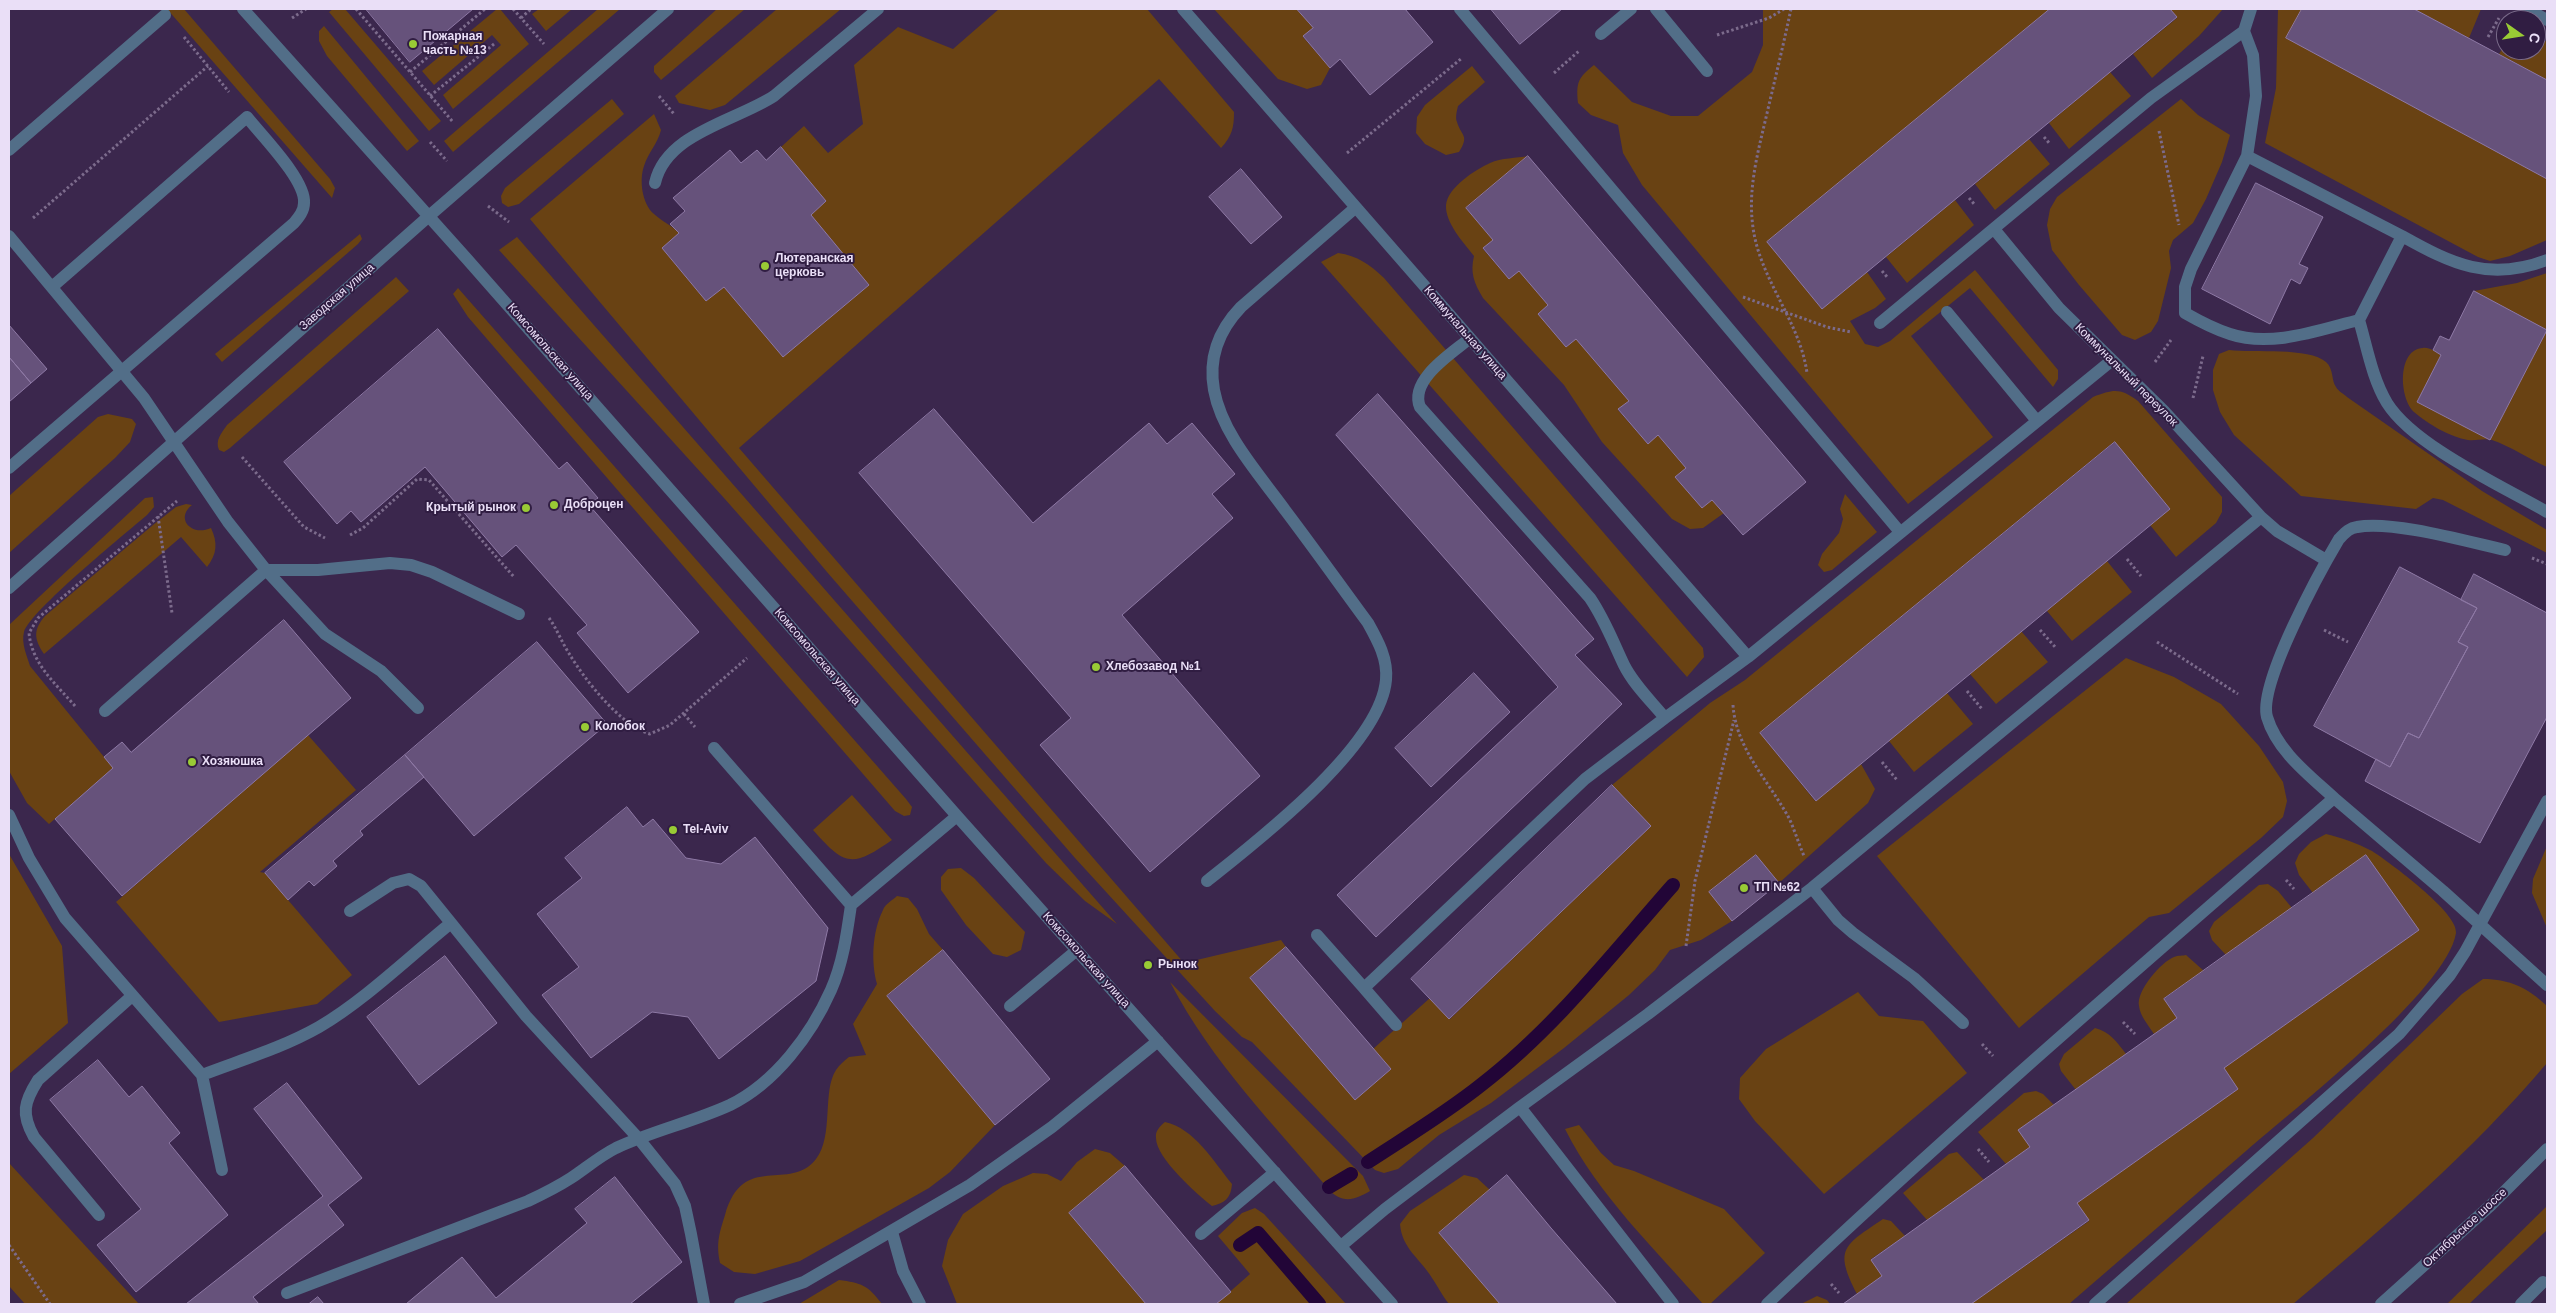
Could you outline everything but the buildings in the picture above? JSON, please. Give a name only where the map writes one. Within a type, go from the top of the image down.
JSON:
[{"type":"street","name":"Комсомольская улица","points":[[243,9],[429,216],[957,816],[1392,1304]]},
{"type":"street","name":"Заводская улица","points":[[9,588],[174,440],[668,9]]},
{"type":"street","points":[[654,183],[663,165],[683,143],[714,125],[756,108],[774,96],[878,9]]},
{"type":"street","name":"Коммунальная улица","points":[[1183,9],[1748,657]]},
{"type":"street","points":[[1460,9],[1900,532]]},
{"type":"street","points":[[1601,34],[1631,9]]},
{"type":"street","points":[[1656,9],[1707,71]]},
{"type":"street","points":[[1880,323],[2151,98],[2244,31],[2251,9]]},
{"type":"street","points":[[2527,9],[2547,20]]},
{"type":"street","points":[[9,150],[165,15]]},
{"type":"street","points":[[2244,31],[2253,55],[2256,75],[2256,96],[2247,156],[2191,269],[2185,287],[2185,313],[2231,334],[2267,339],[2314,332],[2359,320]]},
{"type":"street","points":[[9,468],[294,223],[302,213],[304,193],[247,117],[52,287]]},
{"type":"street","points":[[2247,156],[2441,258],[2475,269],[2497,270],[2547,260]]},
{"type":"street","points":[[1207,881],[1266,834],[1318,786],[1370,721],[1382,700],[1386,680],[1385,661],[1379,644],[1368,623],[1233,435],[1214,390],[1213,373],[1214,353],[1227,322],[1241,307],[1355,208]]},
{"type":"street","name":"Коммунальный переулок","points":[[1994,229],[2053,301],[2133,381],[2262,518],[2285,536],[2326,560]]},
{"type":"street","points":[[9,236],[122,371],[174,440],[228,522],[266,570],[324,634],[381,671],[418,708]]},
{"type":"street","points":[[2402,236],[2359,320],[2378,384],[2388,404],[2401,419],[2440,450],[2547,512]]},
{"type":"street","points":[[1947,312],[2037,421]]},
{"type":"street","points":[[1470,339],[1425,379],[1418,389],[1417,399],[1420,407],[1590,598],[1602,616],[1634,682],[1665,718]]},
{"type":"street","points":[[1364,988],[1585,779],[1748,657],[2111,360]]},
{"type":"street","points":[[1341,1246],[1385,1209],[1520,1107],[1686,986],[1812,888],[2262,518]]},
{"type":"street","points":[[2505,550],[2398,528],[2358,526],[2347,530],[2326,560],[2273,675],[2266,697],[2267,715],[2274,734],[2288,754],[2334,798],[2482,925],[2547,985]]},
{"type":"street","points":[[105,711],[266,570],[318,570],[390,563],[411,565],[432,572],[519,614]]},
{"type":"street","points":[[714,748],[851,905]]},
{"type":"street","points":[[1767,1304],[1860,1216],[2013,1079],[2334,798]]},
{"type":"street","points":[[2095,1304],[2400,1034],[2450,975],[2482,925],[2547,801]]},
{"type":"street","points":[[9,815],[29,858],[65,918],[202,1075],[222,1170]]},
{"type":"street","points":[[286,1293],[528,1201],[555,1187],[615,1148],[700,1118],[732,1104],[757,1088],[795,1049],[816,1018],[832,989],[842,957],[851,905],[957,816]]},
{"type":"street","points":[[350,911],[393,883],[410,879],[421,886],[544,1037],[639,1139],[676,1184],[685,1206],[704,1304]]},
{"type":"street","points":[[1812,888],[1838,920],[1914,978],[1963,1024]]},
{"type":"street","points":[[202,1075],[294,1040],[320,1026],[346,1009],[451,922]]},
{"type":"street","points":[[1316,935],[1396,1024]]},
{"type":"street","points":[[1010,1006],[1077,950]]},
{"type":"street","points":[[99,1215],[34,1137],[26,1122],[26,1108],[29,1094],[38,1080],[132,996]]},
{"type":"street","points":[[740,1304],[804,1282],[892,1232],[1018,1153],[1078,1107],[1158,1041]]},
{"type":"street","points":[[1520,1107],[1673,1304]]},
{"type":"street","name":"Октябрьское шоссе","points":[[2381,1304],[2491,1205],[2547,1149]]},
{"type":"street","points":[[1201,1234],[1275,1172]]},
{"type":"street","points":[[892,1232],[903,1271],[920,1304]]},
{"type":"street","points":[[2521,1304],[2543,1282]]},
{"type":"path","points":[[356,9],[453,122]]},
{"type":"path","points":[[410,72],[485,9]]},
{"type":"path","points":[[513,9],[544,44]]},
{"type":"path","points":[[521,18],[531,9]]},
{"type":"path","points":[[1686,45],[1769,18],[1784,9]]},
{"type":"path","points":[[1792,9],[1758,149],[1751,182],[1750,204],[1758,251],[1784,310],[1806,368],[1810,424]]},
{"type":"path","points":[[165,15],[208,66],[247,117]]},
{"type":"path","points":[[2488,37],[2496,23]]},
{"type":"path","points":[[1530,93],[1601,34]]},
{"type":"path","points":[[1324,172],[1486,39]]},
{"type":"path","points":[[430,96],[494,44]]},
{"type":"path","points":[[31,220],[208,66]]},
{"type":"path","points":[[659,96],[671,110]]},
{"type":"path","points":[[2151,98],[2172,201],[2191,269]]},
{"type":"path","points":[[1697,291],[1725,293],[1784,310],[1841,331],[1854,332],[1880,323]]},
{"type":"path","points":[[2133,381],[2162,354],[2185,313]]},
{"type":"path","points":[[2184,434],[2210,326]]},
{"type":"path","points":[[78,709],[38,664],[32,654],[29,633],[38,618],[158,515],[203,484]]},
{"type":"path","points":[[158,515],[177,647]]},
{"type":"path","points":[[2131,625],[2218,679],[2267,715]]},
{"type":"path","points":[[1686,986],[1686,938],[1695,881],[1734,720],[1731,670]]},
{"type":"path","points":[[1734,720],[1750,758],[1790,820],[1808,866],[1812,888]]},
{"type":"path","points":[[1963,1024],[2013,1079]]},
{"type":"path","points":[[9,1245],[50,1304]]},
{"type":"shaded area","points":[[167,9],[184,9],[330,179],[335,188],[332,198]]},
{"type":"shaded area","points":[[333,9],[345,9],[441,121],[429,131],[329,12]]},
{"type":"shaded area","points":[[497,9],[500,9],[529,44],[453,109],[443,95],[501,45],[492,35],[434,85],[422,71]]},
{"type":"shaded area","points":[[539,9],[572,9],[546,31],[532,14]]},
{"type":"shaded area","points":[[598,9],[620,9],[453,152],[444,141]]},
{"type":"shaded area","points":[[717,9],[745,9],[661,80],[654,72],[654,66]]},
{"type":"shaded area","points":[[777,9],[841,9],[725,105],[710,110],[679,103],[675,96]]},
{"type":"shaded area","points":[[999,9],[1147,9],[1234,112],[1233,127],[1228,140],[1221,148],[1159,79],[739,448],[1184,963],[1281,940],[1286,947],[1250,978],[1355,1100],[1391,1069],[1373,1049],[1430,998],[1450,1019],[1651,826],[1612,785],[1710,703],[1745,680],[2093,397],[2106,392],[2117,391],[2138,401],[2222,497],[2222,512],[2216,523],[2176,557],[2150,525],[2170,509],[2114,442],[1760,733],[1815,801],[1861,764],[1875,789],[1868,803],[1779,883],[1756,855],[1709,892],[1732,921],[1701,940],[1670,950],[1655,970],[1629,995],[1564,1048],[1491,1103],[1439,1135],[1398,1169],[1384,1173],[1375,1170],[1252,1042],[1242,1037],[1215,1011],[1075,858],[827,572],[530,219],[654,114],[661,130],[644,166],[642,185],[644,198],[650,210],[657,217],[679,233],[662,248],[706,301],[724,287],[783,357],[869,285],[811,215],[826,201],[781,147],[804,126],[828,153],[863,124],[854,65],[898,27],[953,49]]},
{"type":"shaded area","points":[[1214,9],[1297,9],[1313,28],[1303,37],[1330,68],[1321,85],[1307,89],[1278,79]]},
{"type":"shaded area","points":[[1763,9],[2050,9],[1767,242],[1822,309],[1867,272],[1886,299],[1875,308],[1850,321],[1865,344],[1878,347],[1890,341],[1975,270],[2058,370],[2058,379],[2053,387],[1970,288],[1911,336],[1993,437],[1908,504],[1642,185],[1623,153],[1618,125],[1591,115],[1578,103],[1577,90],[1579,81],[1584,73],[1594,65],[1632,102],[1671,116],[1698,116],[1752,72],[1763,45]]},
{"type":"shaded area","points":[[2170,9],[2223,9],[2199,36],[2152,78],[2133,54],[2177,18]]},
{"type":"shaded area","points":[[2278,9],[2302,9],[2287,38],[2547,179],[2547,240],[2510,256],[2490,261],[2478,257],[2265,143],[2276,88]]},
{"type":"shaded area","points":[[2414,9],[2481,9],[2469,38]]},
{"type":"shaded area","points":[[324,26],[419,141],[407,151],[327,56],[319,41],[319,31]]},
{"type":"shaded area","points":[[2546,41],[2547,80],[2510,60],[2546,60]]},
{"type":"shaded area","points":[[1472,66],[1485,82],[1458,106],[1456,120],[1464,136],[1464,142],[1459,152],[1446,155],[1425,144],[1416,133],[1417,117],[1425,105]]},
{"type":"shaded area","points":[[2110,72],[2131,96],[2069,149],[2049,123]]},
{"type":"shaded area","points":[[612,99],[624,114],[519,204],[508,207],[502,203],[501,196],[505,188]]},
{"type":"shaded area","points":[[2181,99],[2198,115],[2230,135],[2222,162],[2193,223],[2173,240],[2169,251],[2171,268],[2158,321],[2151,332],[2135,340],[2122,335],[2052,250],[2047,225],[2050,209],[2057,197]]},
{"type":"shaded area","points":[[2029,139],[2050,164],[1995,210],[1975,184]]},
{"type":"shaded area","points":[[1528,156],[1466,208],[1493,240],[1483,249],[1509,279],[1519,271],[1548,305],[1538,314],[1566,347],[1576,339],[1629,401],[1618,410],[1647,443],[1658,435],[1686,468],[1675,477],[1702,508],[1712,500],[1724,513],[1703,528],[1690,529],[1672,519],[1602,442],[1564,385],[1483,298],[1477,288],[1473,273],[1474,256],[1452,226],[1446,205],[1448,198],[1463,180],[1484,166],[1499,160]]},
{"type":"shaded area","points":[[1955,200],[1974,225],[1907,283],[1886,257]]},
{"type":"shaded area","points":[[360,234],[362,239],[358,244],[222,362],[215,354]]},
{"type":"shaded area","points":[[517,237],[1117,924],[1085,901],[1046,863],[724,498],[499,250]]},
{"type":"shaded area","points":[[1338,253],[1363,261],[1384,278],[1703,648],[1704,657],[1687,677],[1321,262]]},
{"type":"shaded area","points":[[2547,273],[2547,330],[2474,291],[2517,283]]},
{"type":"shaded area","points":[[396,277],[409,291],[230,448],[224,452],[219,450],[218,440],[227,425]]},
{"type":"shaded area","points":[[458,288],[906,799],[912,807],[910,815],[904,816],[895,811],[468,317],[453,294]]},
{"type":"shaded area","points":[[2547,330],[2547,467],[2490,440]]},
{"type":"shaded area","points":[[2428,348],[2441,355],[2417,402],[2489,439],[2468,440],[2454,436],[2432,425],[2414,412],[2405,396],[2403,375],[2409,356],[2415,350]]},
{"type":"shaded area","points":[[2229,350],[2294,352],[2318,357],[2326,362],[2329,365],[2336,387],[2347,397],[2482,491],[2547,530],[2547,553],[2443,500],[2433,498],[2416,509],[2301,496],[2234,435],[2220,412],[2213,390],[2213,370],[2219,354]]},
{"type":"shaded area","points":[[108,414],[132,419],[136,424],[130,442],[115,458],[9,553],[9,496],[98,417]]},
{"type":"shaded area","points":[[1845,494],[1877,532],[1832,570],[1824,572],[1818,565],[1822,554],[1839,533],[1843,519],[1840,509]]},
{"type":"shaded area","points":[[153,497],[154,507],[147,515],[60,591],[30,622],[24,632],[24,645],[30,666],[113,768],[49,824],[27,803],[9,771],[9,625],[145,498]]},
{"type":"shaded area","points":[[186,504],[192,505],[185,515],[188,525],[197,530],[211,528],[213,533],[215,553],[207,567],[181,537],[44,654],[38,644],[36,635],[38,626],[45,616],[153,525],[176,507]]},
{"type":"shaded area","points":[[2107,561],[2132,592],[2072,641],[2047,611]]},
{"type":"shaded area","points":[[2021,631],[2048,662],[1996,704],[1970,674]]},
{"type":"shaded area","points":[[2126,658],[2174,677],[2221,704],[2259,746],[2283,782],[2287,801],[2283,817],[2261,838],[2169,913],[2149,917],[2019,1028],[1877,856]]},
{"type":"shaded area","points":[[1947,693],[1973,724],[1914,772],[1889,741]]},
{"type":"shaded area","points":[[308,735],[356,790],[260,872],[265,873],[352,975],[317,1004],[219,1022],[116,902]]},
{"type":"shaded area","points":[[852,795],[892,840],[858,859],[849,859],[833,851],[813,830]]},
{"type":"shaded area","points":[[2326,834],[2355,843],[2372,851],[2422,889],[2447,913],[2454,924],[2456,933],[2446,957],[2426,985],[2398,1016],[2331,1079],[2069,1304],[1971,1304],[2089,1221],[2077,1203],[2238,1089],[2224,1068],[2419,930],[2313,893],[2299,875],[2295,863],[2299,854],[2311,842]]},
{"type":"shaded area","points":[[2547,846],[2547,928],[2532,893],[2533,879]]},
{"type":"shaded area","points":[[9,854],[62,946],[68,1023],[9,1074]]},
{"type":"shaded area","points":[[961,868],[974,878],[1025,932],[1021,950],[1007,957],[993,954],[966,925],[941,890],[941,877],[948,869]]},
{"type":"shaded area","points":[[2268,884],[2278,891],[2292,908],[2226,955],[2212,940],[2209,931],[2214,922],[2259,885]]},
{"type":"shaded area","points":[[897,896],[908,898],[917,909],[929,934],[943,950],[887,996],[995,1125],[950,1172],[929,1188],[800,1261],[755,1274],[734,1272],[720,1263],[718,1250],[721,1228],[733,1196],[743,1184],[755,1178],[793,1173],[805,1169],[816,1159],[825,1138],[830,1090],[836,1070],[849,1057],[866,1055],[853,1024],[877,984],[873,957],[879,919],[887,904]]},
{"type":"shaded area","points":[[2186,955],[2204,971],[2164,998],[2177,1018],[2154,1034],[2140,1010],[2139,1000],[2141,993],[2150,978],[2163,965],[2174,957]]},
{"type":"shaded area","points":[[2483,979],[2493,979],[2518,986],[2533,994],[2547,1006],[2547,1063],[2488,1128],[2425,1189],[2293,1304],[2126,1304],[2313,1138],[2462,994]]},
{"type":"shaded area","points":[[1170,982],[1363,1176],[1370,1191],[1350,1199],[1341,1198],[1331,1192],[1244,1092],[1224,1066],[1187,1012]]},
{"type":"shaded area","points":[[1858,992],[1879,1016],[1923,1021],[1967,1073],[1824,1194],[1755,1121],[1739,1099],[1740,1078],[1766,1049]]},
{"type":"shaded area","points":[[2095,1028],[2109,1035],[2126,1054],[2076,1090],[2061,1071],[2059,1064],[2064,1054]]},
{"type":"shaded area","points":[[2036,1091],[2043,1094],[2054,1105],[2030,1147],[2006,1164],[1978,1132],[2024,1093]]},
{"type":"shaded area","points":[[1165,1122],[1175,1125],[1194,1138],[1211,1156],[1232,1184],[1229,1196],[1224,1201],[1212,1206],[1178,1175],[1170,1165],[1158,1146],[1156,1138],[1157,1131]]},
{"type":"shaded area","points":[[1579,1125],[1601,1153],[1614,1165],[1634,1171],[1724,1209],[1765,1253],[1710,1304],[1703,1304],[1628,1221],[1578,1153],[1565,1129]]},
{"type":"shaded area","points":[[1095,1149],[1110,1153],[1125,1166],[1069,1213],[1146,1304],[957,1304],[942,1266],[948,1240],[963,1214],[1003,1186],[1033,1173],[1047,1174],[1061,1181],[1077,1162]]},
{"type":"shaded area","points":[[1957,1152],[1984,1180],[1927,1220],[1903,1193],[1949,1154]]},
{"type":"shaded area","points":[[9,1163],[139,1304],[25,1304],[9,1286]]},
{"type":"shaded area","points":[[1464,1175],[1477,1178],[1490,1190],[1439,1233],[1500,1304],[1449,1304],[1408,1247],[1401,1233],[1400,1224],[1410,1211]]},
{"type":"shaded area","points":[[2547,1206],[2547,1230],[2469,1304],[2447,1304]]},
{"type":"shaded area","points":[[1255,1208],[1264,1214],[1346,1304],[1216,1304],[1250,1274],[1218,1236],[1242,1213]]},
{"type":"shaded area","points":[[1883,1219],[1891,1221],[1905,1236],[1871,1259],[1882,1276],[1857,1294],[1846,1267],[1846,1250],[1859,1236]]},
{"type":"shaded area","points":[[839,1280],[864,1286],[882,1304],[799,1304]]},
{"type":"shaded area","points":[[1817,1296],[1827,1300],[1830,1304],[1801,1304]]},
{"type":"waterway","points":[[1368,1162],[1426,1125],[1508,1063],[1582,990],[1673,885]]},
{"type":"waterway","points":[[1329,1187],[1351,1174]]},
{"type":"waterway","points":[[1240,1245],[1258,1233],[1319,1304]]},
{"type":"place","name":"Пожарная часть №13","points":[[413,44]]},
{"type":"place","name":"Лютеранская церковь","points":[[765,266]]},
{"type":"place","name":"Доброцен","points":[[554,505]]},
{"type":"place","name":"Крытый рынок","points":[[526,508]]},
{"type":"place","name":"Хлебозавод №1","points":[[1096,667]]},
{"type":"place","name":"Колобок","points":[[585,727]]},
{"type":"place","name":"Хозяюшка","points":[[192,762]]},
{"type":"place","name":"Tel-Aviv","points":[[673,830]]},
{"type":"place","name":"ТП №62","points":[[1744,888]]},
{"type":"place","name":"Рынок","points":[[1148,965]]}]
